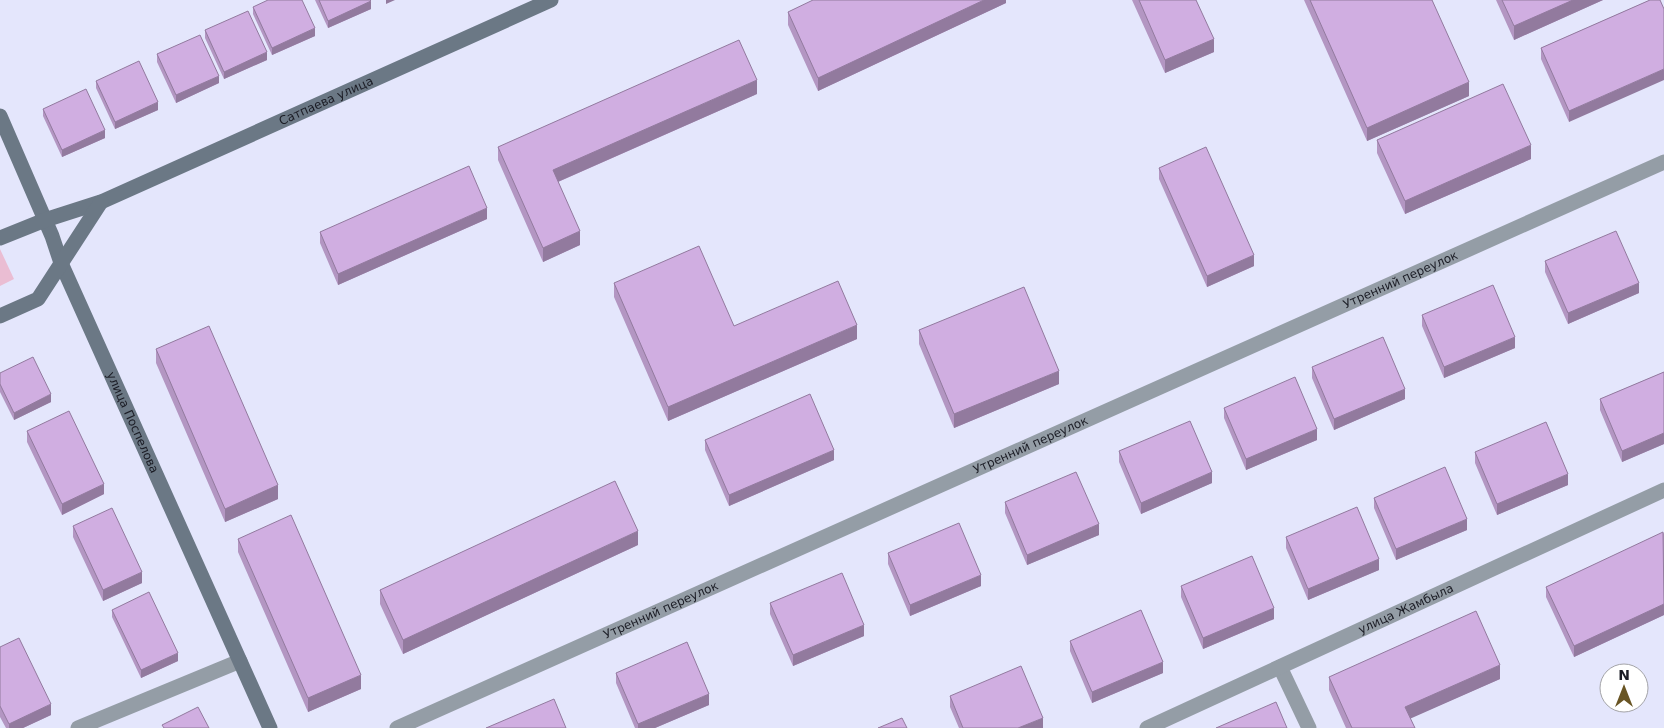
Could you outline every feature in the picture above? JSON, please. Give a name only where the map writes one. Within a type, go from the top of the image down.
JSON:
[{"type":"street","name":"Сатпаева улица","points":[[0,238],[45,220],[101,202],[551,0]]},
{"type":"street","name":"улица Поспелова","points":[[0,116],[45,220],[61,263],[270,728]]},
{"type":"street","name":"Утренний переулок","points":[[397,728],[1664,162]]},
{"type":"street","points":[[0,316],[38,299],[101,202]]},
{"type":"street","name":"улица Жамбыла","points":[[1147,728],[1664,490]]},
{"type":"street","points":[[78,728],[240,661]]},
{"type":"street","points":[[1280,667],[1309,728]]},
{"type":"shaded area","points":[[0,249],[14,279],[0,286]]},
{"type":"building","points":[[268,0],[302,0],[315,28],[272,48],[253,7]]},
{"type":"building","points":[[319,0],[370,0],[371,1],[328,21]]},
{"type":"building","points":[[813,0],[984,0],[818,78],[788,12]]},
{"type":"building","points":[[1139,0],[1196,0],[1214,39],[1165,60]]},
{"type":"building","points":[[1310,0],[1432,0],[1469,82],[1367,128]]},
{"type":"building","points":[[1502,0],[1573,0],[1514,26]]},
{"type":"building","points":[[1650,0],[1660,0],[1664,9],[1664,69],[1569,111],[1541,48]]},
{"type":"building","points":[[248,11],[267,52],[224,72],[205,30]]},
{"type":"building","points":[[200,35],[219,76],[176,95],[157,54]]},
{"type":"building","points":[[739,40],[757,80],[553,170],[580,231],[543,248],[498,147]]},
{"type":"building","points":[[139,61],[158,102],[115,122],[96,81]]},
{"type":"building","points":[[1503,84],[1531,145],[1405,201],[1377,140]]},
{"type":"building","points":[[86,89],[105,130],[62,150],[43,109]]},
{"type":"building","points":[[1206,147],[1254,255],[1207,276],[1159,168]]},
{"type":"building","points":[[469,166],[487,208],[338,274],[320,232]]},
{"type":"building","points":[[1616,231],[1639,283],[1568,313],[1545,261]]},
{"type":"building","points":[[699,246],[734,326],[838,281],[857,325],[668,407],[614,283]]},
{"type":"building","points":[[1493,285],[1515,337],[1444,367],[1422,315]]},
{"type":"building","points":[[1024,287],[1059,371],[954,414],[919,330]]},
{"type":"building","points":[[209,326],[278,485],[225,509],[156,349]]},
{"type":"building","points":[[1383,337],[1405,389],[1334,419],[1312,367]]},
{"type":"building","points":[[33,357],[51,394],[14,413],[0,384],[0,373]]},
{"type":"building","points":[[1664,372],[1664,433],[1622,451],[1600,399]]},
{"type":"building","points":[[1295,377],[1317,429],[1246,459],[1224,408]]},
{"type":"building","points":[[810,394],[834,450],[729,495],[705,440]]},
{"type":"building","points":[[69,411],[104,484],[62,504],[27,431]]},
{"type":"building","points":[[1190,421],[1212,472],[1141,503],[1119,451]]},
{"type":"building","points":[[1546,422],[1568,474],[1497,504],[1475,452]]},
{"type":"building","points":[[1445,467],[1467,519],[1396,549],[1374,498]]},
{"type":"building","points":[[1076,472],[1099,524],[1027,555],[1005,502]]},
{"type":"building","points":[[615,481],[638,531],[403,640],[380,590]]},
{"type":"building","points":[[1357,507],[1379,559],[1308,589],[1286,537]]},
{"type":"building","points":[[112,508],[142,572],[103,590],[73,526]]},
{"type":"building","points":[[291,515],[361,675],[308,698],[238,539]]},
{"type":"building","points":[[959,523],[981,575],[910,605],[888,553]]},
{"type":"building","points":[[1663,532],[1664,604],[1574,646],[1546,587]]},
{"type":"building","points":[[1252,556],[1274,608],[1203,638],[1181,586]]},
{"type":"building","points":[[842,573],[864,625],[793,655],[770,603]]},
{"type":"building","points":[[149,592],[178,653],[141,670],[112,610]]},
{"type":"building","points":[[1141,610],[1163,662],[1092,692],[1070,641]]},
{"type":"building","points":[[1476,611],[1500,665],[1405,707],[1415,728],[1352,728],[1329,677]]},
{"type":"building","points":[[19,638],[51,704],[9,724],[0,706],[0,647]]},
{"type":"building","points":[[687,642],[709,694],[638,724],[616,673]]},
{"type":"building","points":[[1021,666],[1043,718],[1018,728],[963,728],[950,696]]},
{"type":"building","points":[[554,699],[566,728],[486,728]]},
{"type":"building","points":[[1276,702],[1287,728],[1216,728]]},
{"type":"building","points":[[198,707],[209,728],[164,728],[162,725]]},
{"type":"building","points":[[902,718],[907,728],[878,728]]}]
